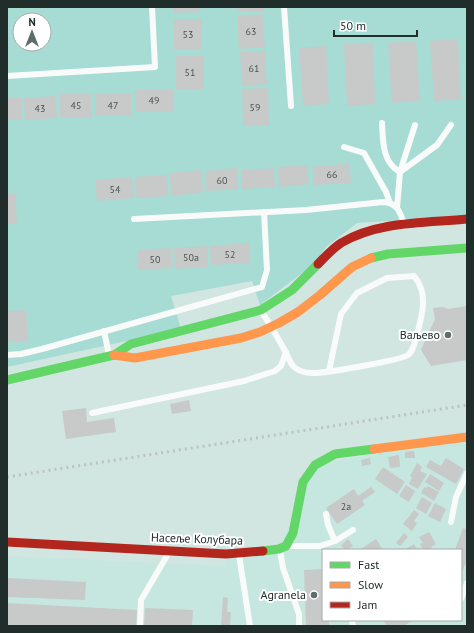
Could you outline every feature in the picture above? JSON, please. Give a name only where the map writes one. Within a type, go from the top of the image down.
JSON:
[{"type":"street","points":[[112,356],[131,344],[261,310],[273,304],[290,291],[329,252],[363,232],[404,225],[467,219]]},
{"type":"street","points":[[390,227],[386,231],[384,239],[390,254]]},
{"type":"street","points":[[7,380],[112,356],[135,358],[257,334],[272,327],[313,302],[349,270],[358,264],[377,256],[467,248]]},
{"type":"street","points":[[283,548],[293,533],[303,482],[315,465],[334,454],[467,437]]},
{"type":"street","name":"Насеље Колубара","points":[[7,542],[226,554],[239,554],[283,548]]},
{"type":"lane","points":[[7,76],[155,67],[152,7]]},
{"type":"lane","points":[[284,7],[291,106]]},
{"type":"lane","points":[[382,123],[386,158],[391,165],[400,172]]},
{"type":"lane","points":[[397,208],[400,172],[415,125]]},
{"type":"lane","points":[[400,172],[437,145],[451,125]]},
{"type":"lane","points":[[344,147],[364,153],[390,202],[401,214],[404,225]]},
{"type":"lane","points":[[134,219],[306,210],[390,202]]},
{"type":"lane","points":[[7,355],[21,354],[262,287],[267,270],[264,212]]},
{"type":"lane","points":[[261,310],[294,367],[305,373],[313,374],[392,361],[407,356],[414,345],[424,302],[422,290],[414,276],[387,278],[357,293],[341,314],[330,371]]},
{"type":"lane","points":[[104,331],[112,356]]},
{"type":"lane","points":[[92,413],[244,381],[274,371],[281,366],[286,352]]},
{"type":"lane","points":[[451,522],[456,497],[467,473]]},
{"type":"lane","points":[[326,514],[328,525],[335,541]]},
{"type":"lane","points":[[299,626],[299,614],[283,568],[283,548],[328,547],[353,530]]},
{"type":"lane","points":[[140,626],[142,600],[169,550]]},
{"type":"lane","points":[[239,554],[250,626]]},
{"type":"lane","points":[[462,596],[467,583]]},
{"type":"shaded area","points":[[7,7],[467,7],[467,216],[357,223],[326,247],[314,264],[260,305],[252,281],[171,296],[181,329],[7,367]]},
{"type":"shaded area","points":[[467,437],[467,626],[7,626],[7,556],[225,566],[226,554],[279,549],[315,465]]},
{"type":"building","points":[[174,7],[199,7],[200,12],[174,13]]},
{"type":"building","points":[[238,7],[263,7],[263,11],[238,11]]},
{"type":"building","points":[[262,14],[265,47],[239,49],[237,16]]},
{"type":"building","points":[[174,19],[202,19],[201,49],[174,49]]},
{"type":"building","points":[[458,39],[461,99],[434,101],[430,41]]},
{"type":"building","points":[[416,41],[420,101],[392,103],[388,43]]},
{"type":"building","points":[[373,43],[375,104],[347,106],[344,44]]},
{"type":"building","points":[[326,46],[329,104],[303,106],[299,48]]},
{"type":"building","points":[[265,51],[267,84],[242,86],[240,52]]},
{"type":"building","points":[[176,56],[204,56],[204,89],[176,89]]},
{"type":"building","points":[[268,88],[269,126],[243,126],[242,89]]},
{"type":"building","points":[[173,89],[174,111],[135,112],[135,90]]},
{"type":"building","points":[[60,94],[91,94],[92,117],[60,117]]},
{"type":"building","points":[[95,94],[131,94],[132,116],[95,116]]},
{"type":"building","points":[[55,96],[57,118],[25,120],[23,98]]},
{"type":"building","points":[[21,97],[22,119],[7,120],[7,98]]},
{"type":"building","points":[[349,164],[351,183],[314,185],[313,166]]},
{"type":"building","points":[[307,165],[309,184],[279,187],[278,167]]},
{"type":"building","points":[[237,168],[238,189],[206,191],[205,171]]},
{"type":"building","points":[[274,168],[275,187],[242,189],[241,170]]},
{"type":"building","points":[[201,170],[203,192],[172,196],[169,173]]},
{"type":"building","points":[[166,175],[168,196],[136,198],[135,177]]},
{"type":"building","points":[[132,177],[134,198],[97,201],[95,180]]},
{"type":"building","points":[[7,193],[15,193],[17,224],[7,224]]},
{"type":"building","points":[[249,243],[250,263],[211,265],[210,246]]},
{"type":"building","points":[[207,246],[208,267],[175,269],[174,248]]},
{"type":"building","points":[[171,248],[173,268],[138,270],[137,250]]},
{"type":"building","name":"Ваљево","points":[[467,306],[467,360],[431,366],[421,350],[435,319],[433,308],[443,307],[448,309]]},
{"type":"building","points":[[26,310],[28,341],[7,342],[7,311]]},
{"type":"building","points":[[189,400],[191,411],[172,414],[170,404]]},
{"type":"building","points":[[86,408],[87,422],[114,418],[116,432],[66,439],[62,411]]},
{"type":"building","points":[[414,451],[415,458],[405,458],[405,452]]},
{"type":"building","points":[[399,455],[400,467],[390,468],[388,457]]},
{"type":"building","points":[[370,458],[371,464],[362,466],[361,460]]},
{"type":"building","points":[[446,458],[464,469],[456,484],[426,467],[430,460],[441,466]]},
{"type":"building","points":[[417,463],[422,467],[420,471],[427,474],[418,489],[409,484],[412,477],[410,476]]},
{"type":"building","points":[[383,467],[405,482],[397,494],[375,479]]},
{"type":"building","points":[[430,474],[444,483],[439,491],[425,482]]},
{"type":"building","points":[[406,485],[415,491],[409,502],[399,496]]},
{"type":"building","points":[[428,486],[439,492],[434,501],[421,493],[424,487],[426,488]]},
{"type":"building","points":[[371,487],[375,492],[362,501],[365,505],[337,524],[326,508],[354,489],[358,496]]},
{"type":"building","points":[[422,497],[432,503],[426,514],[416,508]]},
{"type":"building","points":[[435,503],[446,509],[440,522],[428,516]]},
{"type":"building","points":[[414,510],[419,514],[414,521],[417,523],[412,531],[403,524]]},
{"type":"building","points":[[467,525],[467,560],[462,572],[462,549],[455,549],[463,528],[465,529]]},
{"type":"building","points":[[429,532],[436,544],[430,549],[422,549],[420,544],[423,543],[419,537]]},
{"type":"building","points":[[404,533],[408,537],[400,546],[396,543]]},
{"type":"building","points":[[348,539],[353,546],[348,549],[344,549],[341,545]]},
{"type":"building","points":[[376,539],[382,549],[361,549]]},
{"type":"building","points":[[414,544],[417,549],[406,549]]},
{"type":"building","name":"Agranela","points":[[322,569],[322,621],[329,621],[329,626],[306,626],[304,570]]},
{"type":"building","points":[[7,578],[86,582],[85,600],[7,597]]},
{"type":"building","points":[[223,597],[228,598],[227,612],[231,612],[230,626],[221,626]]},
{"type":"building","points":[[7,603],[137,610],[136,626],[7,626]]},
{"type":"building","points":[[145,608],[193,610],[192,626],[144,626]]},
{"type":"building","points":[[384,621],[412,621],[404,626],[387,626]]},
{"type":"railway","points":[[7,477],[467,405]]},
{"type":"traffic: fast","points":[[371,258],[388,254],[467,248]]},
{"type":"traffic: fast","points":[[7,380],[114,355],[131,344],[261,310],[292,290],[318,264]]},
{"type":"traffic: fast","points":[[263,551],[279,549],[286,546],[293,533],[303,482],[315,465],[335,454],[374,449]]},
{"type":"traffic: slow","points":[[114,355],[135,358],[241,338],[260,332],[298,312],[352,267],[371,258]]},
{"type":"traffic: slow","points":[[374,449],[467,437]]},
{"type":"traffic: jam","points":[[318,264],[341,243],[370,231],[402,224],[467,219]]},
{"type":"traffic: jam","points":[[7,542],[226,554],[263,551]]},
{"type":"place","name":"Ваљево","points":[[448,335]]},
{"type":"place","name":"Agranela","points":[[314,595]]}]
